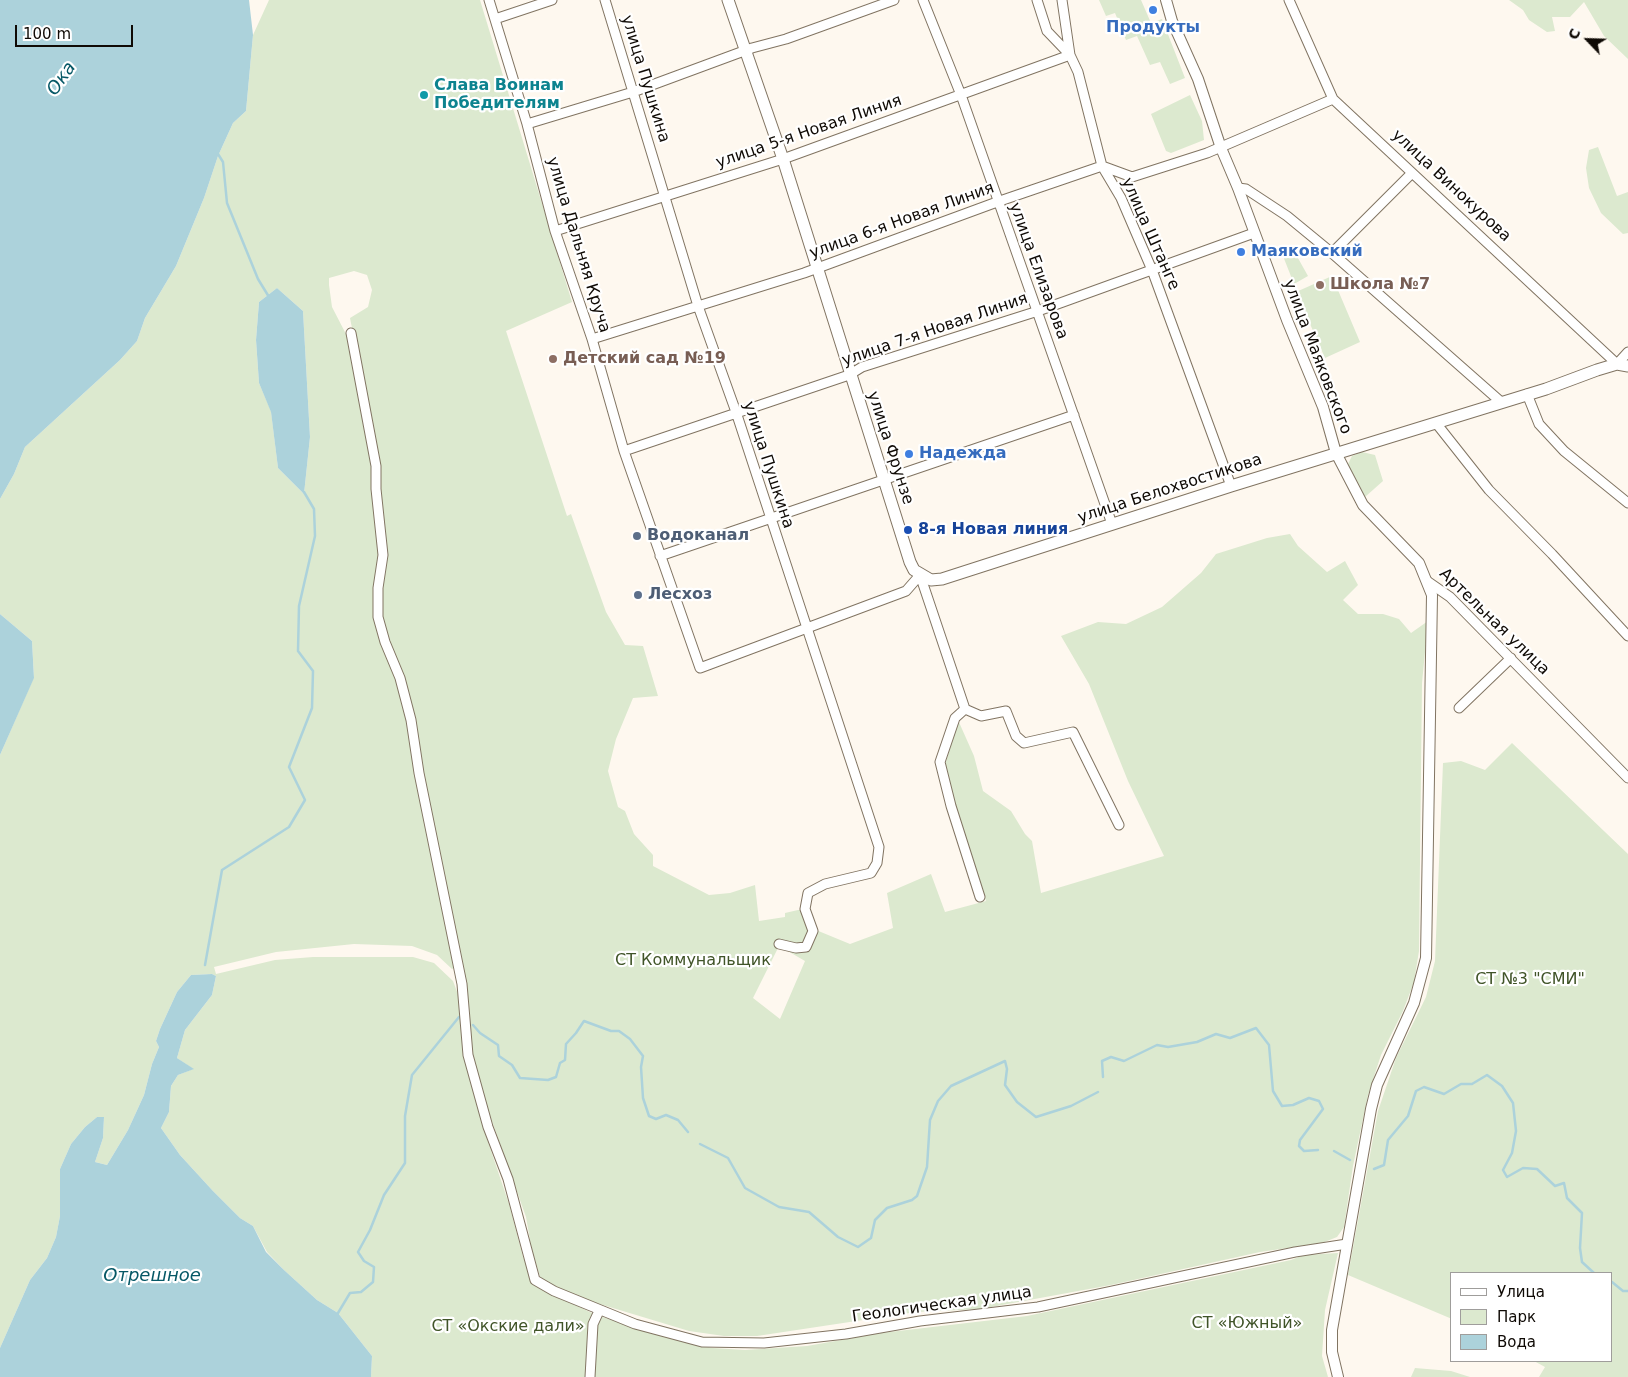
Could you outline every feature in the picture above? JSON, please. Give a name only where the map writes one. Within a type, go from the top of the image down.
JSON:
[{"type":"main road","name":"улица Фрунзе","points":[[728,0],[744,51],[783,159],[849,374],[910,562],[920,575]]},
{"type":"main road","name":"улица Белохвостикова","points":[[920,575],[930,580],[942,579],[1231,486],[1622,365]]},
{"type":"street","name":"улица Дальняя Круча","points":[[489,0],[527,124],[555,231],[592,339],[624,450],[700,668],[805,627]]},
{"type":"street","points":[[495,19],[552,0]]},
{"type":"street","name":"улица Пушкина","points":[[605,0],[666,195],[698,306],[736,412],[878,847],[877,863],[870,873],[825,884],[808,893],[804,904],[813,931],[812,938],[806,947],[796,948],[779,944]]},
{"type":"street","points":[[527,124],[633,92],[744,51],[786,39],[894,0]]},
{"type":"street","name":"улица Елизарова","points":[[923,0],[961,96],[1112,524]]},
{"type":"street","name":"улица Штанге","points":[[1037,0],[1047,31],[1070,55],[1078,72],[1102,166],[1121,198],[1152,270],[1231,486]]},
{"type":"street","points":[[1062,0],[1070,55]]},
{"type":"street","name":"улица Маяковского","points":[[1166,0],[1172,21],[1198,79],[1221,148],[1322,406],[1336,453]]},
{"type":"street","name":"улица Винокурова","points":[[1289,0],[1333,99],[1622,365]]},
{"type":"street","name":"улица 5-я Новая Линия","points":[[555,231],[783,159],[1070,55]]},
{"type":"street","points":[[1102,166],[1132,177],[1221,148],[1333,99]]},
{"type":"street","name":"улица 6-я Новая Линия","points":[[592,339],[816,268],[1102,166]]},
{"type":"street","points":[[1332,252],[1412,173]]},
{"type":"street","points":[[1238,188],[1246,189],[1287,216],[1332,252],[1501,402]]},
{"type":"street","name":"улица 7-я Новая Линия","points":[[624,450],[849,374],[862,367],[1038,311],[1254,233]]},
{"type":"street","name":"Геологическая улица","points":[[351,333],[376,466],[376,489],[383,555],[378,588],[378,617],[385,642],[400,678],[411,720],[419,772],[462,984],[468,1055],[488,1127],[508,1179],[535,1280],[545,1287],[599,1311],[635,1324],[702,1342],[764,1343],[846,1334],[920,1321],[1038,1307],[1286,1254],[1347,1244]]},
{"type":"street","name":"улица Белохвостикова","points":[[1622,365],[1628,352]]},
{"type":"street","points":[[1527,394],[1538,424],[1564,451],[1628,504]]},
{"type":"street","points":[[660,556],[1074,415]]},
{"type":"street","points":[[1436,423],[1488,490],[1552,554],[1628,636]]},
{"type":"street","name":"Артельная улица","points":[[1336,453],[1363,505],[1419,563],[1427,581],[1450,597],[1628,778]]},
{"type":"street","points":[[805,627],[906,591],[920,575]]},
{"type":"street","name":"улица Фрунзе","points":[[920,575],[966,709]]},
{"type":"street","points":[[1338,1377],[1332,1352],[1332,1330],[1375,1093],[1414,1003],[1426,958],[1430,832],[1430,688],[1434,608],[1427,581]]},
{"type":"street","points":[[1459,708],[1510,658]]},
{"type":"street","points":[[980,897],[951,806],[940,762],[955,718],[966,709],[981,716],[1006,711],[1016,736],[1024,743],[1073,732],[1119,825]]},
{"type":"street","points":[[590,1377],[593,1324],[599,1311]]},
{"type":"green space","points":[[269,0],[480,0],[572,302],[506,331],[567,516],[571,514],[606,612],[625,645],[643,646],[658,696],[633,698],[616,739],[608,771],[618,807],[625,811],[634,834],[653,855],[653,866],[709,895],[730,893],[755,885],[759,921],[785,917],[785,913],[798,910],[809,910],[816,930],[850,944],[893,928],[887,893],[931,874],[945,912],[986,901],[958,817],[945,765],[958,720],[974,756],[983,791],[1011,811],[1025,834],[1032,841],[1041,893],[1164,856],[1128,781],[1089,684],[1061,636],[1098,622],[1126,624],[1162,607],[1201,573],[1216,554],[1267,538],[1290,534],[1298,546],[1327,572],[1345,561],[1358,585],[1343,600],[1358,614],[1383,614],[1399,619],[1411,633],[1428,621],[1422,683],[1419,951],[1414,982],[1403,1011],[1381,1055],[1368,1095],[1353,1166],[1344,1227],[1337,1237],[1322,1243],[1260,1252],[1111,1285],[980,1309],[916,1312],[757,1336],[724,1336],[689,1331],[560,1292],[541,1280],[531,1246],[526,1217],[487,1107],[471,1051],[462,976],[427,801],[418,739],[406,685],[382,621],[381,603],[387,544],[380,505],[379,465],[350,318],[368,307],[372,290],[367,275],[354,271],[329,278],[329,285],[332,307],[347,336],[366,414],[381,551],[375,582],[376,613],[407,713],[422,803],[456,967],[452,969],[437,955],[412,946],[354,944],[276,952],[214,967],[216,974],[275,960],[313,957],[413,957],[434,963],[453,981],[459,997],[465,1053],[484,1130],[509,1204],[523,1257],[536,1286],[596,1315],[681,1341],[713,1348],[745,1350],[807,1346],[881,1333],[1027,1316],[1291,1260],[1304,1255],[1338,1253],[1325,1310],[1322,1356],[1328,1377],[371,1377],[372,1356],[338,1313],[317,1300],[284,1270],[267,1252],[253,1226],[240,1218],[213,1191],[180,1155],[161,1128],[169,1112],[171,1086],[178,1075],[193,1069],[177,1058],[185,1030],[212,995],[216,976],[212,974],[191,975],[177,992],[156,1041],[159,1047],[152,1064],[144,1095],[128,1130],[107,1165],[95,1162],[103,1138],[104,1117],[97,1117],[85,1127],[71,1144],[60,1169],[60,1216],[56,1237],[47,1258],[30,1280],[0,1348],[0,755],[34,677],[32,641],[0,614],[0,499],[14,474],[25,447],[120,360],[137,341],[145,318],[176,266],[204,198],[218,156],[233,123],[246,111],[253,35]],"holes":[[[277,288],[303,311],[310,437],[304,494],[278,468],[271,411],[259,383],[256,340],[259,302]],[[779,946],[805,961],[780,1019],[753,998]]]},
{"type":"green space","points":[[1099,0],[1141,0],[1151,23],[1162,19],[1185,78],[1170,84],[1160,62],[1150,65],[1137,36],[1126,40],[1115,13],[1106,16]]},
{"type":"green space","points":[[1509,0],[1628,0],[1628,59],[1604,36],[1584,2],[1570,17],[1552,17],[1555,31],[1547,32],[1529,20],[1523,10]]},
{"type":"green space","points":[[1190,95],[1202,121],[1204,140],[1171,153],[1166,151],[1151,114]]},
{"type":"green space","points":[[1598,147],[1617,196],[1628,192],[1628,233],[1623,234],[1601,213],[1589,188],[1586,168],[1589,150]]},
{"type":"green space","points":[[1294,251],[1308,276],[1294,284],[1283,256]]},
{"type":"green space","points":[[1332,276],[1360,342],[1325,358],[1296,292]]},
{"type":"green space","points":[[1362,452],[1375,455],[1383,481],[1365,497],[1348,464],[1352,456]]},
{"type":"green space","name":"СТ №3 \"СМИ\"","points":[[1512,743],[1628,854],[1628,1377],[1539,1377],[1545,1367],[1536,1362],[1613,1362],[1613,1272],[1450,1272],[1450,1318],[1348,1275],[1378,1111],[1396,1058],[1426,997],[1435,961],[1443,763],[1461,761],[1485,770]]},
{"type":"green space","points":[[1415,1368],[1451,1371],[1470,1377],[1411,1377]]},
{"type":"water","name":"Ока","points":[[0,0],[249,0],[253,35],[246,111],[233,123],[218,156],[204,198],[176,266],[145,318],[137,341],[120,360],[25,447],[14,474],[0,499]]},
{"type":"water","points":[[277,288],[303,311],[310,437],[304,494],[278,468],[271,412],[259,383],[256,340],[259,302]]},
{"type":"water","points":[[0,614],[32,641],[34,678],[0,755]]},
{"type":"water","name":"Отрешное","points":[[212,974],[216,976],[212,995],[185,1030],[177,1058],[194,1069],[178,1075],[171,1086],[169,1112],[161,1128],[180,1155],[213,1191],[240,1218],[253,1226],[266,1252],[317,1300],[338,1313],[372,1356],[371,1377],[0,1377],[0,1348],[30,1280],[47,1258],[56,1237],[60,1216],[60,1169],[71,1144],[85,1127],[97,1117],[104,1117],[103,1138],[95,1162],[107,1165],[128,1130],[144,1095],[152,1064],[159,1047],[156,1041],[177,992],[191,975]]},
{"type":"waterway","points":[[218,154],[223,162],[227,203],[258,279],[269,297]]},
{"type":"waterway","points":[[205,965],[222,870],[289,827],[305,800],[289,767],[312,708],[313,671],[298,651],[299,606],[315,536],[314,509],[304,492]]},
{"type":"waterway","points":[[338,1313],[350,1293],[361,1292],[373,1282],[374,1267],[364,1261],[358,1252],[370,1230],[384,1195],[405,1163],[405,1116],[412,1075],[459,1017]]},
{"type":"waterway","points":[[473,1025],[480,1033],[498,1045],[499,1056],[512,1065],[520,1078],[548,1080],[556,1077],[560,1063],[565,1060],[566,1044],[584,1021],[611,1031],[619,1031],[630,1039],[643,1056],[641,1067],[643,1098],[649,1116],[656,1119],[666,1115],[678,1120],[688,1132]]},
{"type":"waterway","points":[[1103,1077],[1102,1061],[1111,1057],[1124,1061],[1157,1045],[1168,1047],[1197,1042],[1216,1034],[1230,1038],[1256,1028],[1269,1045],[1273,1091],[1282,1106],[1293,1105],[1309,1098],[1319,1101],[1323,1109],[1300,1140],[1299,1146],[1304,1151],[1318,1150]]},
{"type":"waterway","points":[[700,1144],[728,1158],[745,1188],[779,1207],[809,1212],[838,1237],[858,1247],[871,1238],[875,1220],[887,1208],[912,1200],[917,1196],[927,1167],[930,1120],[938,1101],[951,1086],[1005,1061],[1007,1069],[1005,1085],[1017,1102],[1036,1117],[1071,1106],[1098,1092]]},
{"type":"waterway","points":[[1374,1169],[1384,1165],[1388,1140],[1408,1116],[1416,1091],[1424,1087],[1444,1094],[1461,1084],[1472,1084],[1487,1075],[1502,1086],[1513,1103],[1516,1131],[1512,1153],[1503,1170],[1507,1177],[1523,1168],[1537,1169],[1555,1186],[1564,1183],[1567,1198],[1582,1213],[1580,1248],[1582,1262],[1593,1272]]},
{"type":"waterway","points":[[1334,1151],[1350,1160]]},
{"type":"waterway","points":[[1613,1283],[1623,1291],[1628,1291]]},
{"type":"place","name":"Продукты","points":[[1153,10]]},
{"type":"place","name":"Слава Воинам Победителям","points":[[424,95]]},
{"type":"place","name":"Маяковский","points":[[1241,252]]},
{"type":"place","name":"Школа №7","points":[[1320,285]]},
{"type":"place","name":"Детский сад №19","points":[[553,359]]},
{"type":"place","name":"Надежда","points":[[909,454]]},
{"type":"place","name":"8-я Новая линия","points":[[908,530]]},
{"type":"place","name":"Водоканал","points":[[637,536]]},
{"type":"place","name":"Лесхоз","points":[[638,595]]},
{"type":"park label","name":"СТ Коммунальщик","points":[[693,961]]},
{"type":"park label","name":"СТ «Южный»","points":[[1247,1324]]},
{"type":"park label","name":"СТ «Окские дали»","points":[[508,1327]]}]
